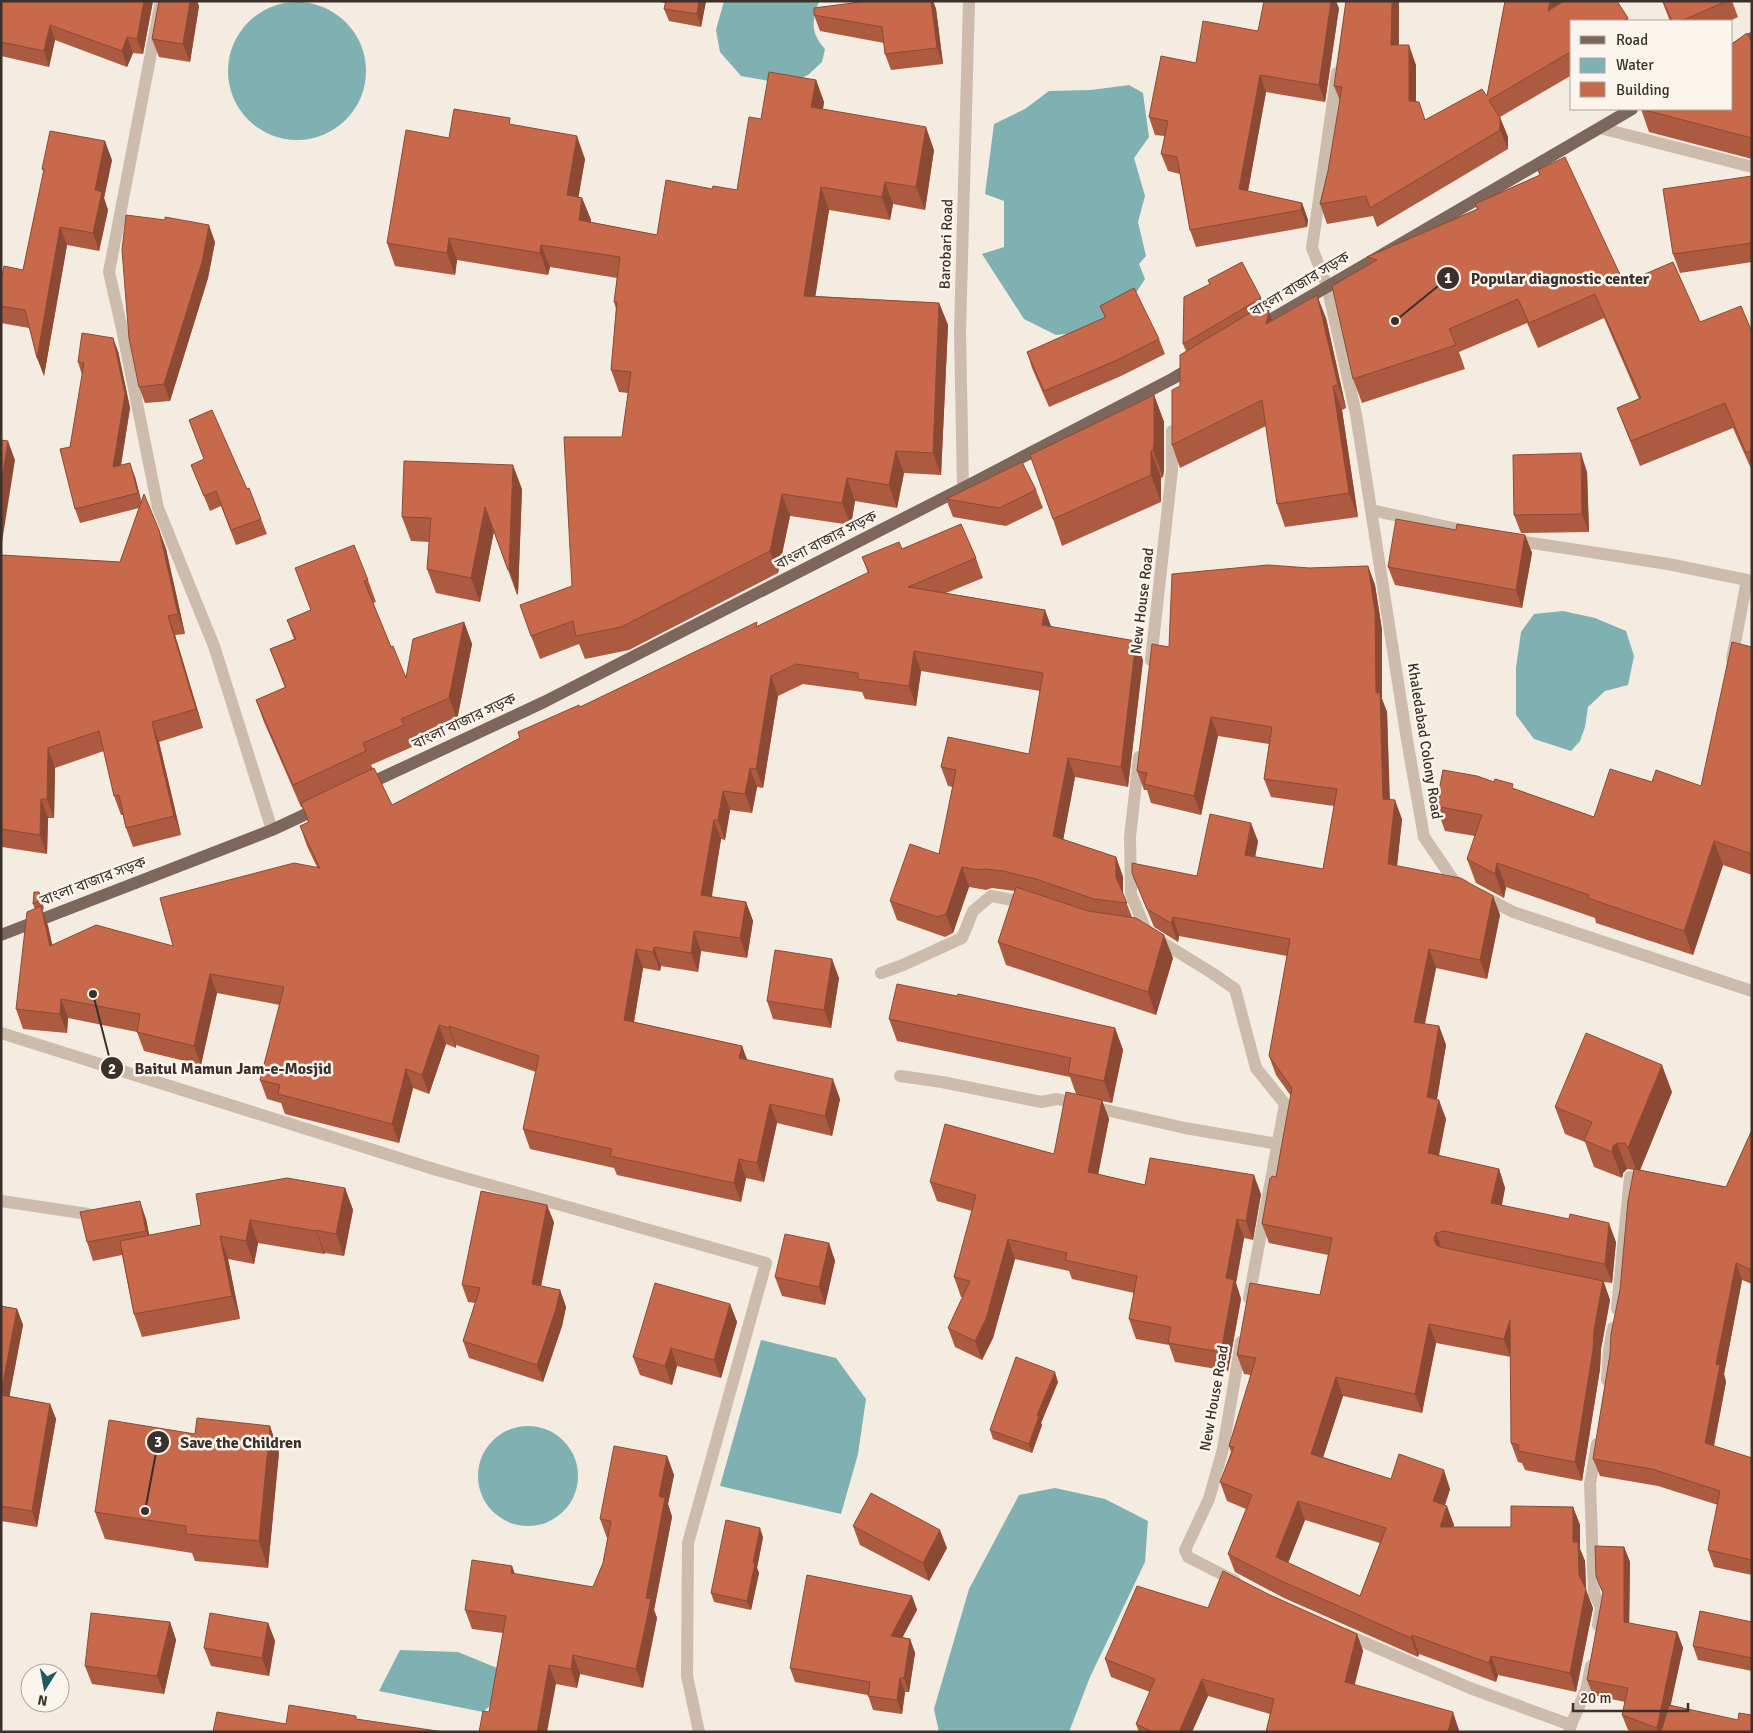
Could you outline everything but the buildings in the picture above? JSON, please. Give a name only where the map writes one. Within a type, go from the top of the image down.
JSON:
[{"type":"main road","points":[[1733,49],[1752,38]]},
{"type":"main road","name":"বাংলা বাজার সড়ক","points":[[1246,335],[1630,110]]},
{"type":"main road","name":"বাংলা বাজার সড়ক","points":[[351,793],[544,702],[963,488],[1172,379],[1205,359]]},
{"type":"main road","name":"বাংলা বাজার সড়ক","points":[[1,935],[272,830],[334,801]]},
{"type":"street","points":[[161,1],[109,272],[158,508],[214,646],[272,830]]},
{"type":"street","name":"Barobari Road","points":[[963,488],[960,332],[969,1]]},
{"type":"street","name":"Khaledabad Colony Road","points":[[1339,60],[1312,248],[1327,286],[1356,414],[1424,837],[1454,881],[1513,912],[1752,991]]},
{"type":"street","points":[[1600,128],[1752,168]]},
{"type":"street","points":[[1172,379],[1172,397]]},
{"type":"street","name":"New House Road","points":[[1149,677],[1172,470],[1172,415]]},
{"type":"street","points":[[1371,510],[1482,534]]},
{"type":"street","points":[[1500,537],[1546,546],[1668,564],[1749,580],[1730,673]]},
{"type":"street","points":[[1141,743],[1130,837],[1131,894],[1142,933],[1212,973],[1235,989],[1256,1068],[1285,1104],[1246,1315]]},
{"type":"street","points":[[881,973],[962,938],[973,911],[991,896],[1040,906]]},
{"type":"street","points":[[1,1033],[437,1170],[766,1263],[688,1543],[687,1676],[699,1732]]},
{"type":"street","points":[[900,1076],[942,1082],[1040,1102],[1057,1099],[1185,1128],[1278,1144]]},
{"type":"street","points":[[1606,1389],[1609,1350],[1619,1293],[1630,1177]]},
{"type":"street","points":[[1,1201],[88,1214]]},
{"type":"street","points":[[1602,1290],[1619,1293]]},
{"type":"street","name":"New House Road","points":[[1242,1334],[1223,1448],[1209,1499],[1186,1545],[1185,1554],[1246,1587]]},
{"type":"street","points":[[1596,1638],[1601,1607],[1594,1593],[1590,1484],[1599,1434]]},
{"type":"street","points":[[1334,1629],[1570,1729],[1586,1690],[1593,1654]]},
{"type":"water","points":[[724,1],[819,1],[814,27],[820,43],[825,49],[822,62],[808,75],[787,84],[741,76],[720,52],[716,30]]},
{"type":"water","points":[[297,2],[323,8],[346,22],[360,45],[366,71],[360,97],[346,120],[323,134],[297,140],[271,134],[248,120],[234,97],[228,71],[234,45],[248,22],[271,8]]},
{"type":"water","points":[[1129,85],[1143,93],[1149,137],[1134,158],[1145,196],[1138,222],[1146,256],[1139,264],[1145,279],[1128,305],[1087,332],[1056,335],[1024,319],[982,254],[1004,247],[1004,201],[985,194],[994,124],[1025,109],[1049,91],[1091,90]]},
{"type":"water","points":[[1563,611],[1595,618],[1626,631],[1634,656],[1628,685],[1605,691],[1588,707],[1585,727],[1580,741],[1571,751],[1534,739],[1516,715],[1516,668],[1521,632],[1534,614]]},
{"type":"water","points":[[761,1340],[836,1358],[866,1399],[858,1454],[841,1514],[720,1486]]},
{"type":"water","points":[[528,1426],[547,1430],[563,1441],[574,1457],[578,1476],[574,1495],[563,1511],[547,1522],[528,1526],[509,1522],[493,1511],[482,1495],[478,1476],[482,1457],[493,1441],[509,1430]]},
{"type":"water","points":[[1055,1488],[1105,1499],[1148,1521],[1145,1562],[1090,1677],[1069,1732],[939,1732],[934,1709],[969,1589],[1019,1495]]},
{"type":"water","points":[[400,1650],[458,1652],[502,1670],[497,1699],[483,1712],[379,1691]]},
{"type":"place","name":"Popular diagnostic center","points":[[1395,321]]},
{"type":"place","name":"Baitul Mamun Jam-e-Mosjid","points":[[93,994]]},
{"type":"place","name":"Save the Children","points":[[145,1511]]}]
